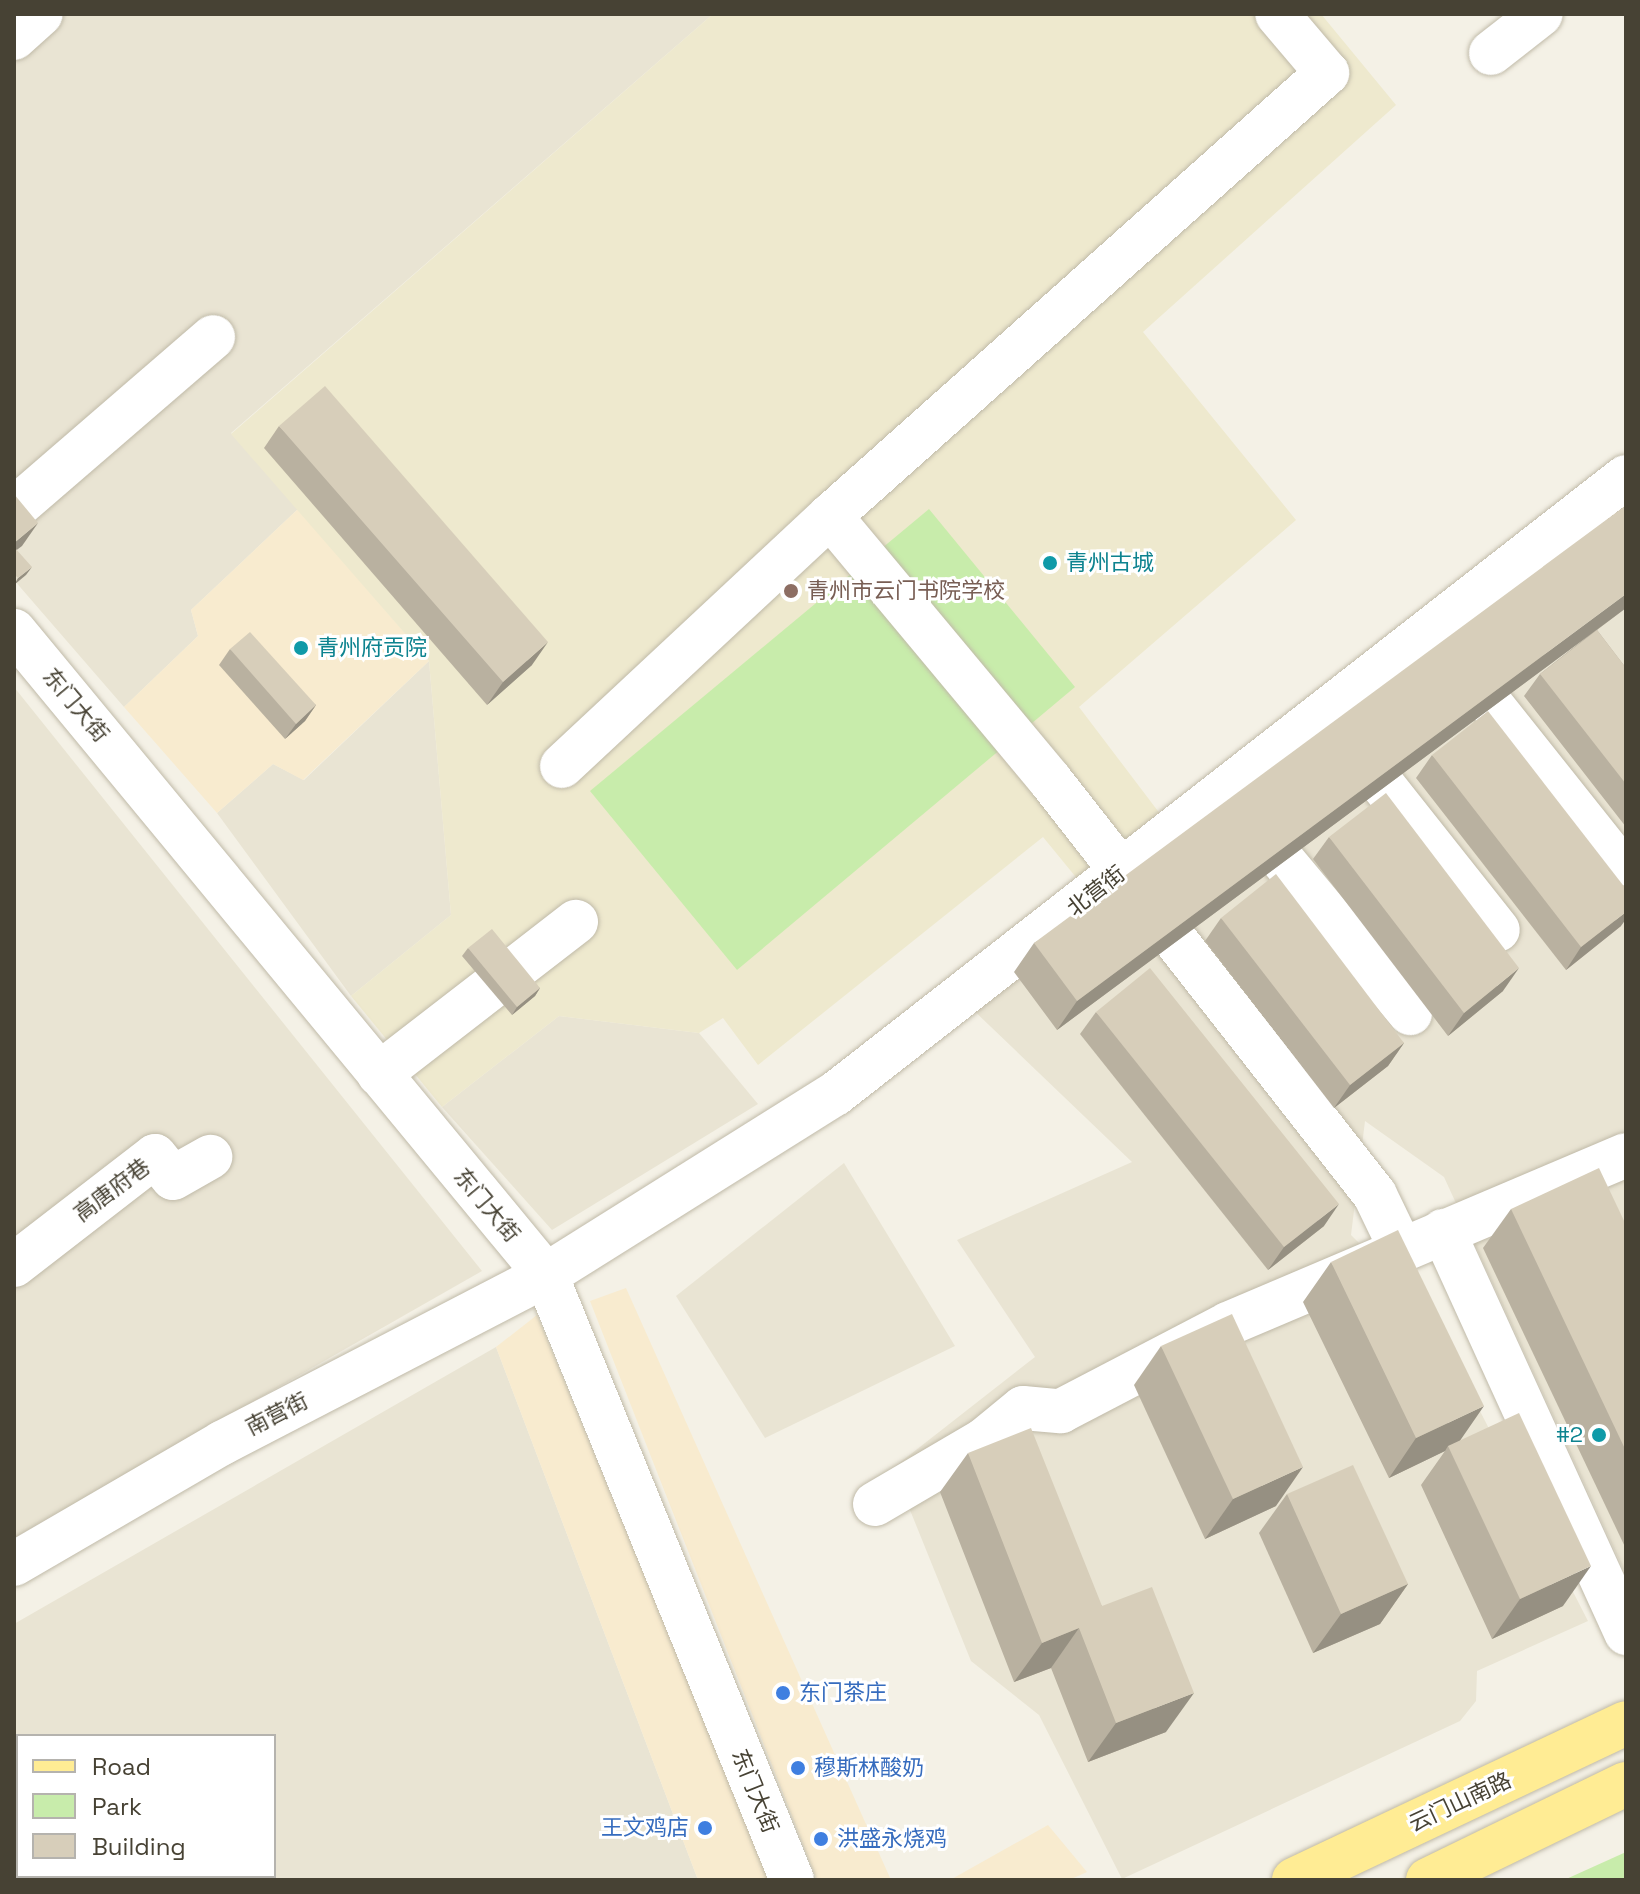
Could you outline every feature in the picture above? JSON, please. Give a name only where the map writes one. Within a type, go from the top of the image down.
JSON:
[{"type":"main road","name":"云门山南路","points":[[1294,1880],[1626,1723]]},
{"type":"main road","points":[[1428,1880],[1626,1784]]},
{"type":"street","points":[[14,38],[41,14]]},
{"type":"street","points":[[562,766],[830,516],[1327,73],[1277,14]]},
{"type":"street","points":[[1491,53],[1541,14]]},
{"type":"street","points":[[14,509],[213,337]]},
{"type":"street","name":"北营街","points":[[546,1275],[835,1094],[1626,477]]},
{"type":"street","points":[[830,516],[1121,871],[1375,1195],[1401,1249]]},
{"type":"street","points":[[1526,555],[1556,592]]},
{"type":"street","points":[[1431,629],[1618,864]]},
{"type":"street","name":"东门大街","points":[[14,631],[546,1275],[792,1880]]},
{"type":"street","points":[[1325,712],[1498,930]]},
{"type":"street","points":[[1225,791],[1410,1013]]},
{"type":"street","points":[[379,1074],[576,922]]},
{"type":"street","points":[[875,1504],[984,1440],[1023,1408],[1061,1411],[1228,1324],[1626,1155]]},
{"type":"street","name":"高唐府巷","points":[[14,1265],[155,1156],[173,1178],[210,1157]]},
{"type":"street","points":[[1443,1231],[1626,1633]]},
{"type":"street","name":"南营街","points":[[14,1564],[222,1443],[546,1275]]},
{"type":"shaded area","points":[[14,14],[713,14],[231,433],[298,509],[191,610],[198,636],[124,707],[14,580]]},
{"type":"shaded area","name":"青州市云门书院学校","points":[[713,14],[1321,14],[1396,105],[1143,332],[1296,520],[1079,707],[1167,823],[1084,887],[1043,837],[758,1065],[723,1018],[699,1033],[559,1016],[442,1107],[351,996],[451,915],[429,661],[231,434]]},
{"type":"shaded area","points":[[1626,498],[1626,1575],[1444,1177],[1365,1121],[1351,1235],[1430,1314],[1588,1621],[1477,1671],[1476,1701],[1460,1721],[1122,1879],[1039,1715],[971,1661],[893,1468],[1035,1357],[957,1240],[1132,1162],[967,1004]]},
{"type":"shaded area","name":"青州府贡院","points":[[298,509],[429,661],[303,780],[273,764],[217,813],[124,707],[198,636],[191,610]]},
{"type":"shaded area","points":[[429,661],[451,915],[351,996],[217,813],[273,764],[304,780]]},
{"type":"shaded area","points":[[14,687],[482,1271],[14,1538]]},
{"type":"shaded area","points":[[559,1016],[699,1033],[758,1104],[552,1230],[442,1107]]},
{"type":"shaded area","points":[[844,1163],[955,1346],[765,1438],[676,1296]]},
{"type":"shaded area","points":[[626,1288],[891,1880],[817,1880],[590,1301]]},
{"type":"shaded area","points":[[537,1315],[770,1880],[698,1880],[496,1347]]},
{"type":"shaded area","points":[[496,1347],[698,1880],[14,1880],[14,1624]]},
{"type":"shaded area","points":[[1048,1825],[1087,1872],[1069,1880],[950,1880]]},
{"type":"green space","points":[[929,509],[1075,687],[737,970],[590,791]]},
{"type":"green space","points":[[1626,1852],[1626,1880],[1564,1880]]},
{"type":"building","points":[[325,386],[548,642],[503,682],[279,426]]},
{"type":"building","points":[[14,494],[38,523],[14,543]]},
{"type":"building","points":[[1625,506],[1626,594],[1077,1001],[1034,943]]},
{"type":"building","points":[[15,548],[32,567],[18,578],[14,574]]},
{"type":"building","points":[[1597,630],[1626,668],[1626,784],[1540,674]]},
{"type":"building","points":[[250,632],[316,705],[296,724],[230,649]]},
{"type":"building","points":[[1488,711],[1626,889],[1626,912],[1581,947],[1432,755]]},
{"type":"building","points":[[1386,793],[1519,968],[1464,1013],[1329,837]]},
{"type":"building","points":[[1276,874],[1404,1043],[1350,1085],[1221,918]]},
{"type":"building","points":[[492,929],[540,988],[517,1007],[468,948]]},
{"type":"building","points":[[1150,968],[1339,1204],[1284,1247],[1096,1012]]},
{"type":"building","points":[[1599,1168],[1626,1225],[1626,1451],[1511,1209]]},
{"type":"building","points":[[1398,1230],[1484,1406],[1416,1438],[1331,1262]]},
{"type":"building","points":[[1232,1314],[1303,1467],[1233,1499],[1161,1346]]},
{"type":"building","points":[[1519,1413],[1591,1566],[1520,1599],[1448,1446]]},
{"type":"building","points":[[1031,1428],[1102,1606],[1152,1587],[1194,1693],[1116,1723],[1079,1628],[1042,1643],[968,1453]]},
{"type":"building","points":[[1353,1465],[1408,1584],[1341,1614],[1287,1494]]},
{"type":"place","name":"青州古城","points":[[1050,563]]},
{"type":"place","name":"青州市云门书院学校","points":[[791,591]]},
{"type":"place","name":"青州府贡院","points":[[301,648]]},
{"type":"place","name":"#2","points":[[1599,1435]]},
{"type":"place","name":"东门茶庄","points":[[783,1693]]},
{"type":"place","name":"穆斯林酸奶","points":[[798,1768]]},
{"type":"place","name":"王文鸡店","points":[[705,1828]]},
{"type":"place","name":"洪盛永烧鸡","points":[[821,1839]]}]
